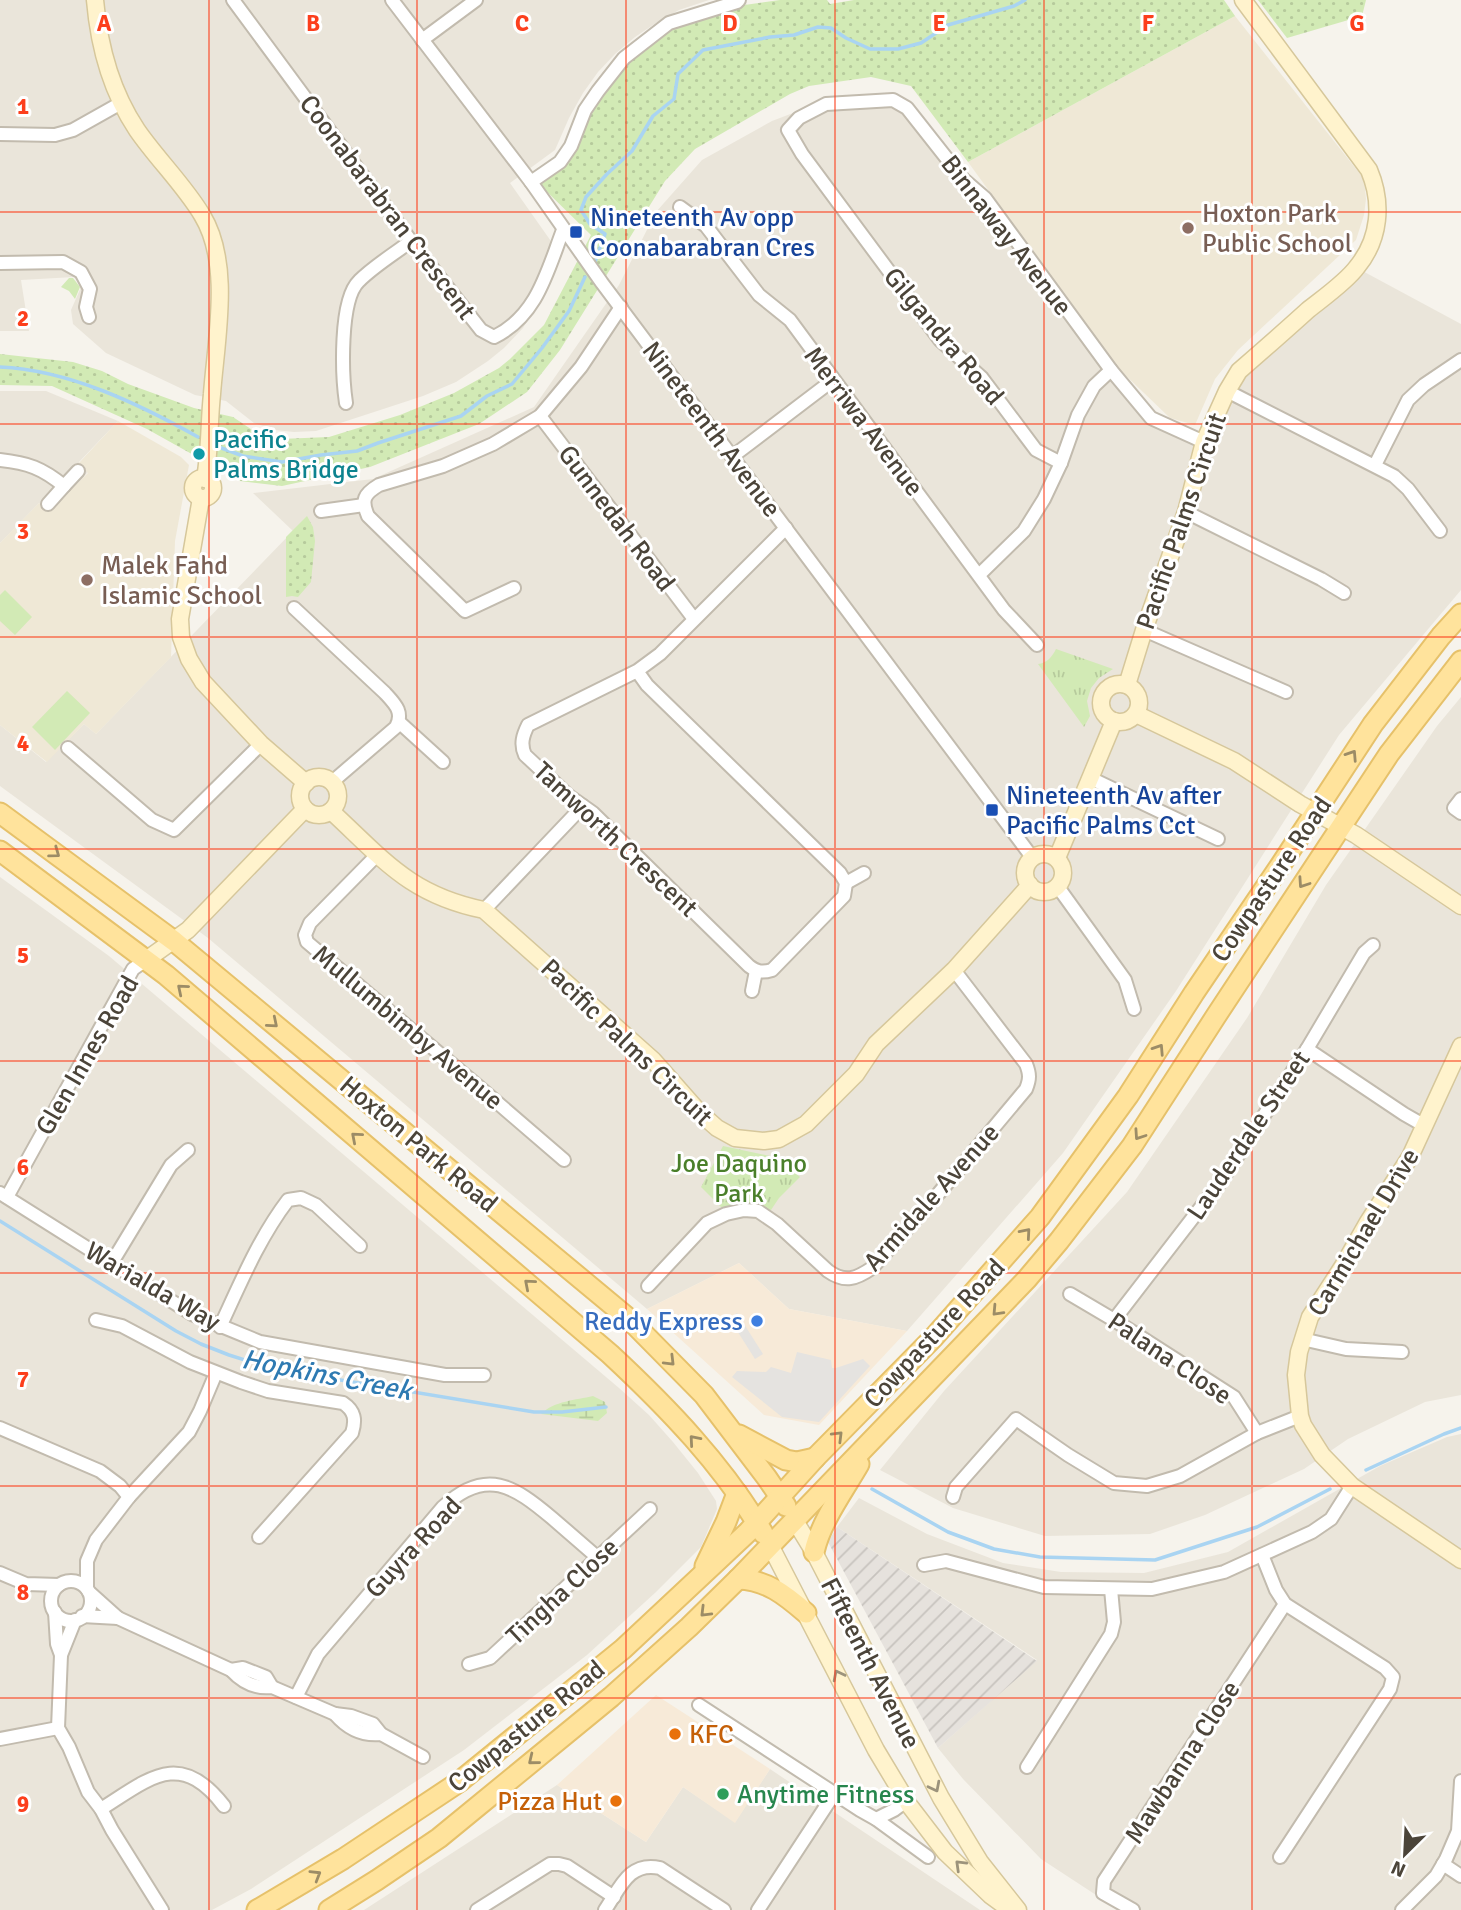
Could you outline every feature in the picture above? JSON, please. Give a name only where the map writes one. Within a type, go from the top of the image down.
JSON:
[{"type":"main road","name":"Cowpasture Road","points":[[257,1910],[344,1859],[459,1782],[623,1649],[757,1523],[815,1458],[934,1337],[1040,1217],[1128,1096],[1373,724],[1461,614]]},
{"type":"main road","name":"Cowpasture Road","points":[[329,1910],[439,1838],[611,1697],[689,1627],[795,1521],[1027,1279],[1132,1146],[1398,742],[1461,661]]},
{"type":"main road","name":"Hoxton Park Road","points":[[0,813],[174,941],[628,1318],[704,1395],[795,1521]]},
{"type":"main road","name":"Hoxton Park Road","points":[[0,850],[146,960],[610,1354],[657,1397],[700,1446],[737,1493],[770,1545]]},
{"type":"main road","points":[[732,1431],[786,1460],[797,1462],[815,1458]]},
{"type":"main road","points":[[814,1552],[823,1527],[878,1433]]},
{"type":"main road","points":[[698,1580],[737,1493]]},
{"type":"main road","points":[[738,1579],[752,1579],[764,1583],[782,1593],[806,1613]]},
{"type":"street","points":[[95,0],[97,31],[104,60],[121,103],[138,131],[202,216],[213,241],[220,290],[205,479],[198,480],[193,487],[201,498],[180,619],[181,637],[189,659],[203,682],[261,744],[306,783]]},
{"type":"street","name":"Coonabarabran Crescent","points":[[233,0],[411,241],[481,330],[494,337],[509,330],[522,317],[539,293],[564,230]]},
{"type":"street","name":"Nineteenth Avenue","points":[[391,0],[531,182],[599,278],[1032,857]]},
{"type":"street","points":[[422,40],[476,0]]},
{"type":"street","points":[[531,182],[560,162],[571,146],[586,110],[624,58],[669,23],[739,0]]},
{"type":"street","name":"Pacific Palms Circuit","points":[[1127,685],[1186,512],[1204,442],[1227,391],[1239,371],[1357,268],[1371,244],[1378,220],[1376,186],[1369,170],[1243,0]]},
{"type":"street","name":"Binnaway Avenue","points":[[788,130],[799,118],[826,104],[893,100],[907,108],[963,179],[985,198],[1111,370],[1151,418],[1204,442]]},
{"type":"street","points":[[0,134],[55,135],[73,131],[121,103]]},
{"type":"street","name":"Gilgandra Road","points":[[788,130],[802,154],[940,340],[982,378],[1036,450],[1060,464]]},
{"type":"street","name":"Merriwa Avenue","points":[[680,207],[706,226],[759,295],[790,320],[1004,610],[1037,645]]},
{"type":"street","points":[[346,403],[343,368],[350,294],[358,282],[411,241]]},
{"type":"street","points":[[0,263],[63,262],[81,272],[90,289],[86,307],[89,317]]},
{"type":"street","points":[[514,588],[464,611],[368,516],[364,506],[365,498],[379,485],[443,466],[493,443],[540,416],[581,367],[621,307]]},
{"type":"street","points":[[1375,465],[1408,400],[1461,359]]},
{"type":"street","points":[[979,575],[1024,531],[1044,499],[1060,464],[1077,415],[1094,386],[1111,370]]},
{"type":"street","points":[[733,456],[833,380]]},
{"type":"street","points":[[1227,391],[1375,465],[1403,484],[1440,531]]},
{"type":"street","name":"Gunnedah Road","points":[[540,416],[694,619]]},
{"type":"street","points":[[0,460],[23,462],[47,472],[64,486]]},
{"type":"street","points":[[48,503],[78,471]]},
{"type":"street","points":[[321,511],[364,506]]},
{"type":"street","points":[[1186,512],[1321,579],[1343,593]]},
{"type":"street","name":"Tamworth Crescent","points":[[756,971],[593,813],[569,796],[525,755],[522,747],[523,734],[528,725],[637,671],[660,654],[786,528]]},
{"type":"street","points":[[294,608],[396,705],[400,714],[399,722],[391,733],[332,782]]},
{"type":"street","points":[[1144,629],[1286,692]]},
{"type":"street","points":[[637,671],[647,685],[840,873],[846,883],[844,896],[772,970],[756,971],[752,991]]},
{"type":"street","points":[[1112,685],[1127,685],[1135,690],[1139,699],[1138,709],[1136,714],[1124,722],[1114,721],[1103,711],[1102,696],[1112,685]]},
{"type":"street","points":[[1136,714],[1234,761],[1356,835],[1461,906]]},
{"type":"street","points":[[1057,858],[1114,721]]},
{"type":"street","points":[[399,722],[443,762]]},
{"type":"street","points":[[68,748],[152,820],[174,830],[261,744]]},
{"type":"street","points":[[318,777],[328,779],[338,793],[338,803],[324,815],[318,816],[304,809],[300,795],[306,783],[318,777]]},
{"type":"street","points":[[1090,778],[1218,839]]},
{"type":"street","points":[[1461,799],[1454,808],[1461,813]]},
{"type":"street","points":[[484,910],[583,806]]},
{"type":"street","name":"Glen Innes Road","points":[[3,1195],[131,973],[188,930],[304,809]]},
{"type":"street","name":"Pacific Palms Circuit","points":[[331,811],[396,872],[449,901],[484,910],[653,1060],[699,1112],[717,1128],[735,1138],[750,1141],[779,1139],[806,1124],[856,1074],[876,1044],[954,970],[1030,885]]},
{"type":"street","points":[[1043,853],[1057,858],[1064,874],[1058,887],[1044,892],[1030,885],[1025,871],[1032,857],[1043,853]]},
{"type":"street","name":"Mullumbimby Avenue","points":[[377,855],[310,923],[305,934],[307,942],[564,1160]]},
{"type":"street","points":[[846,883],[864,873]]},
{"type":"street","points":[[1058,887],[1125,980],[1134,1009]]},
{"type":"street","name":"Lauderdale Street","points":[[1114,1320],[1222,1180],[1307,1049],[1364,953],[1373,945]]},
{"type":"street","name":"Armidale Avenue","points":[[649,1286],[707,1223],[726,1214],[744,1210],[758,1212],[777,1224],[838,1278],[861,1276],[872,1268],[974,1152],[1026,1089],[1030,1080],[1026,1064],[954,970]]},
{"type":"street","name":"Carmichael Drive","points":[[1461,1046],[1404,1168],[1367,1222],[1343,1266],[1316,1306],[1302,1339],[1296,1375],[1300,1416],[1322,1455],[1352,1486],[1461,1560]]},
{"type":"street","points":[[1307,1049],[1425,1126]]},
{"type":"street","points":[[111,1264],[171,1165],[188,1150]]},
{"type":"street","name":"Warialda Way","points":[[3,1195],[192,1314],[260,1342],[445,1374],[484,1375]]},
{"type":"street","points":[[220,1327],[248,1267],[288,1200],[301,1198],[316,1205],[360,1246]]},
{"type":"street","name":"Palana Close","points":[[1070,1294],[1234,1397],[1257,1433]]},
{"type":"street","points":[[96,1320],[122,1326],[216,1373],[268,1391],[343,1403],[353,1413],[355,1422],[352,1433],[259,1538]]},
{"type":"street","points":[[1302,1339],[1346,1349],[1402,1352]]},
{"type":"street","points":[[61,1655],[79,1618],[90,1606],[87,1561],[96,1540],[129,1497],[189,1432],[216,1373]]},
{"type":"street","points":[[953,1497],[956,1487],[1016,1419],[1114,1483],[1147,1486],[1180,1476],[1257,1433],[1300,1416]]},
{"type":"street","points":[[0,1428],[100,1471],[120,1486],[129,1497]]},
{"type":"street","name":"Guyra Road","points":[[296,1697],[318,1654],[443,1507],[463,1491],[488,1484],[509,1488],[527,1497],[597,1557]]},
{"type":"street","points":[[924,1565],[946,1561],[1044,1587],[1152,1589],[1224,1572],[1312,1532],[1331,1519],[1352,1486]]},
{"type":"street","name":"Tingha Close","points":[[469,1664],[490,1658],[650,1509]]},
{"type":"street","name":"Fifteenth Avenue","points":[[795,1521],[814,1552],[941,1798],[980,1863],[1018,1910]]},
{"type":"street","name":"Fifteenth Avenue","points":[[770,1545],[876,1750],[906,1801],[945,1852],[990,1895],[1011,1910]]},
{"type":"street","points":[[1262,1555],[1276,1590],[1285,1604],[1385,1668],[1393,1677],[1390,1689],[1280,1857]]},
{"type":"street","points":[[87,1561],[51,1595],[57,1644],[61,1655],[58,1728],[88,1792],[162,1910]]},
{"type":"street","points":[[0,1573],[26,1584],[64,1619],[93,1616],[118,1618]]},
{"type":"street","points":[[26,1584],[76,1581],[118,1618],[231,1670],[243,1668],[267,1677],[272,1687],[335,1714],[352,1716],[373,1724],[381,1734],[423,1757]]},
{"type":"street","points":[[1027,1767],[1111,1634],[1114,1622],[1111,1589]]},
{"type":"street","name":"Mawbanna Close","points":[[1133,1910],[1103,1893],[1104,1881],[1285,1604]]},
{"type":"street","points":[[699,1705],[876,1819],[928,1857]]},
{"type":"street","points":[[0,1739],[58,1728]]},
{"type":"street","points":[[101,1809],[158,1774],[172,1772],[184,1773],[199,1781],[212,1790],[224,1806]]},
{"type":"street","points":[[1402,1910],[1436,1876],[1443,1864],[1458,1831],[1461,1781]]},
{"type":"street","points":[[758,1910],[834,1794]]},
{"type":"street","points":[[876,1819],[906,1801]]},
{"type":"street","points":[[477,1910],[550,1864],[567,1866],[614,1897]]},
{"type":"street","points":[[1443,1864],[1461,1876]]},
{"type":"street","points":[[605,1910],[632,1872],[640,1867],[650,1866],[660,1868],[724,1910]]},
{"type":"shaded area","points":[[0,0],[709,0],[679,10],[656,23],[615,54],[583,93],[555,150],[510,183],[560,254],[540,300],[523,328],[504,348],[456,382],[423,396],[316,431],[294,432],[275,430],[254,423],[226,401],[195,395],[106,353],[73,324],[71,310],[82,285],[74,277],[21,280],[29,331],[0,331]]},
{"type":"shaded area","name":"Hoxton Park Public School","points":[[1235,16],[1364,179],[1366,199],[1356,240],[1238,350],[1215,379],[1195,425],[1170,418],[1118,368],[968,162]]},
{"type":"shaded area","points":[[893,100],[907,108],[1151,418],[1204,442],[1227,391],[1357,268],[1461,324],[1461,590],[1339,735],[1176,991],[1063,1153],[907,1331],[789,1309],[739,1263],[647,1309],[208,938],[0,786],[0,725],[46,762],[84,724],[96,734],[293,531],[253,493],[373,479],[534,407],[619,285],[656,212],[702,160],[772,121],[793,113],[826,104]]},
{"type":"shaded area","points":[[0,391],[46,391],[118,421],[79,462],[88,472],[49,511],[39,503],[0,543]]},
{"type":"shaded area","name":"Malek Fahd Islamic School","points":[[118,421],[181,457],[189,465],[175,541],[171,657],[96,734],[84,724],[47,762],[0,725],[0,543],[39,503],[49,511],[88,473],[79,463]]},
{"type":"shaded area","points":[[1461,697],[1461,1395],[1425,1402],[1348,1439],[1304,1469],[1205,1515],[1150,1534],[1045,1536],[953,1508],[880,1470],[944,1391],[1127,1192],[1247,1018],[1326,885],[1437,726]]},
{"type":"shaded area","points":[[0,877],[109,956],[619,1388],[649,1415],[673,1442],[716,1501],[717,1509],[701,1547],[587,1655],[464,1750],[251,1889],[212,1910],[0,1910]]},
{"type":"shaded area","points":[[739,1263],[789,1309],[907,1331],[819,1425],[764,1415],[647,1309]]},
{"type":"shaded area","points":[[737,1313],[763,1354],[755,1359],[729,1318]]},
{"type":"shaded area","points":[[797,1352],[831,1360],[832,1368],[863,1359],[870,1366],[819,1422],[782,1417],[732,1377],[737,1371],[766,1372],[771,1367],[791,1373]]},
{"type":"shaded area","points":[[1461,1434],[1461,1910],[1119,1910],[1041,1859],[963,1779],[938,1748],[1037,1660],[837,1527],[859,1498],[927,1534],[1003,1563],[1061,1572],[1144,1573],[1228,1552],[1380,1466],[1447,1437]]},
{"type":"shaded area","points":[[837,1527],[1037,1661],[938,1748],[828,1542]]},
{"type":"shaded area","points":[[656,1695],[770,1769],[735,1823],[683,1787],[646,1842],[557,1785]]},
{"type":"shaded area","points":[[770,1769],[980,1910],[364,1910],[557,1785],[646,1842],[683,1787],[735,1822]]},
{"type":"green space","points":[[780,0],[827,0],[830,4],[854,0],[1224,0],[1235,16],[968,162],[911,86],[871,77],[809,86],[790,94],[695,149],[665,181],[560,350],[527,392],[479,424],[370,467],[282,486],[240,481],[147,429],[52,386],[0,385],[0,354],[73,362],[194,408],[233,417],[261,436],[280,439],[329,437],[400,415],[454,393],[499,368],[544,325],[591,235],[539,184],[550,162],[563,150],[592,93],[660,29],[723,8]]},
{"type":"green space","points":[[1258,0],[1366,0],[1362,16],[1287,38]]},
{"type":"green space","points":[[69,278],[73,278],[80,287],[75,299],[69,291],[61,287]]},
{"type":"green space","points":[[307,516],[313,527],[315,541],[311,582],[298,597],[286,597],[286,537]]},
{"type":"green space","points":[[5,590],[32,617],[15,635],[0,621],[0,595]]},
{"type":"green space","points":[[1056,649],[1113,669],[1099,678],[1091,688],[1087,701],[1090,716],[1084,727],[1038,664],[1049,659]]},
{"type":"green space","points":[[67,691],[90,713],[55,750],[32,727]]},
{"type":"green space","name":"Joe Daquino Park","points":[[723,1146],[770,1156],[786,1170],[790,1168],[800,1177],[771,1210],[751,1205],[722,1208],[701,1187]]},
{"type":"green space","points":[[593,1396],[605,1402],[607,1413],[598,1421],[541,1414],[559,1404]]},
{"type":"waterway","points":[[595,262],[605,234],[590,224],[581,210],[586,197],[632,151],[653,116],[674,99],[678,74],[703,50],[794,35],[818,27],[831,28],[870,49],[898,49],[921,43],[948,25],[1014,6],[1025,0]]},
{"type":"waterway","points":[[216,446],[243,456],[282,462],[357,451],[461,416],[487,396],[512,384],[569,311],[585,277]]},
{"type":"waterway","points":[[0,367],[52,375],[103,391],[198,437]]},
{"type":"waterway","name":"Hopkins Creek","points":[[0,1221],[176,1331],[201,1344],[267,1367],[534,1412],[606,1407]]},
{"type":"waterway","name":"Hopkins Creek","points":[[1366,1470],[1461,1428]]},
{"type":"waterway","name":"Hopkins Creek","points":[[872,1489],[948,1532],[994,1549],[1040,1557],[1155,1560],[1257,1527],[1330,1489]]},
{"type":"place","name":"Hoxton Park Public School","points":[[1188,228]]},
{"type":"place","name":"Nineteenth Av opp Coonabarabran Cres","points":[[576,232]]},
{"type":"place","name":"Pacific Palms Bridge","points":[[199,454]]},
{"type":"place","name":"Malek Fahd Islamic School","points":[[87,580]]},
{"type":"place","name":"Nineteenth Av after Pacific Palms Cct","points":[[992,810]]},
{"type":"place","name":"Reddy Express","points":[[757,1321]]},
{"type":"place","name":"KFC","points":[[675,1734]]},
{"type":"place","name":"Anytime Fitness","points":[[723,1794]]},
{"type":"place","name":"Pizza Hut","points":[[616,1801]]}]
